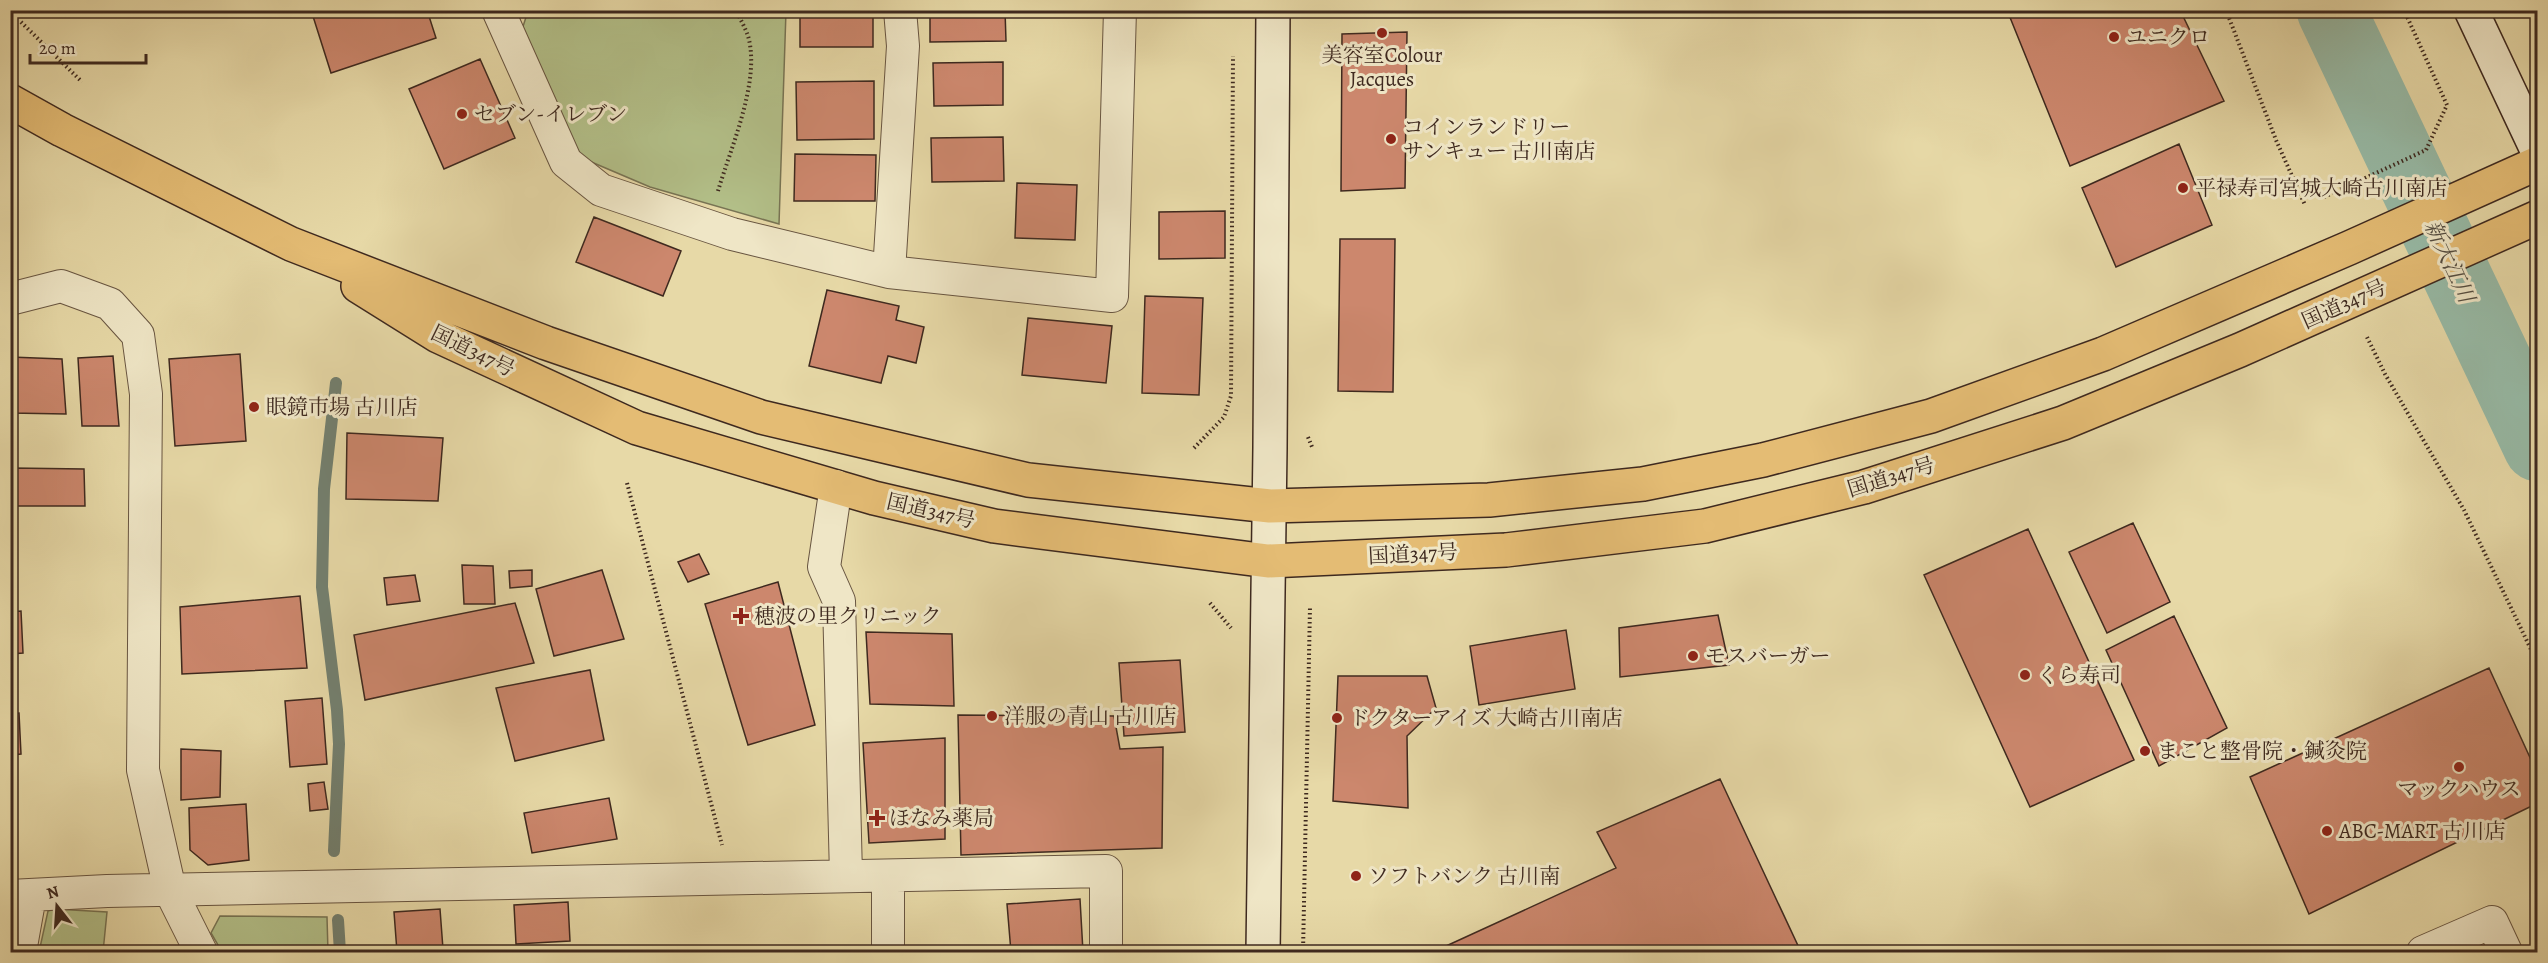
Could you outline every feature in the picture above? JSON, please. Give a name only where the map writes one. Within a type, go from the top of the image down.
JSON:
[{"type":"highway","name":"国道347号","points":[[10,101],[62,130],[291,244],[546,343],[761,417],[1028,480],[1269,506],[1489,500],[1643,484],[1763,460],[1931,416],[2114,349],[2349,248],[2538,163]]},
{"type":"highway","name":"国道347号","points":[[291,244],[438,336],[638,428],[874,498],[994,526],[1268,561],[1506,550],[1705,526],[1864,487],[2063,423],[2240,350],[2538,217]]},
{"type":"street","points":[[890,272],[903,46],[900,10]]},
{"type":"street","points":[[499,11],[566,162],[601,190],[708,226],[890,272],[1112,296],[1120,10]]},
{"type":"street","points":[[1263,952],[1273,10]]},
{"type":"street","points":[[2471,10],[2538,152]]},
{"type":"street","points":[[10,299],[61,286],[110,304],[138,335],[146,394],[143,770],[170,890],[201,952]]},
{"type":"street","points":[[836,486],[824,567],[839,601],[846,875]]},
{"type":"street","points":[[20,952],[20,896],[107,891],[1106,871],[1106,952]]},
{"type":"street","points":[[888,877],[888,952]]},
{"type":"street","points":[[2423,952],[2492,922],[2506,952]]},
{"type":"path","points":[[708,226],[751,83],[748,36],[736,10]]},
{"type":"path","points":[[2226,10],[2276,140],[2305,206]]},
{"type":"path","points":[[2324,197],[2426,150],[2447,105],[2404,10]]},
{"type":"path","points":[[21,22],[82,82]]},
{"type":"path","points":[[1194,448],[1224,417],[1231,396],[1233,46]]},
{"type":"path","points":[[2367,337],[2385,374],[2464,510],[2538,664]]},
{"type":"path","points":[[627,483],[731,878]]},
{"type":"path","points":[[1303,952],[1310,607]]},
{"type":"green space","points":[[528,11],[786,11],[779,224],[650,187],[582,158],[562,141],[518,42]]},
{"type":"green space","points":[[55,909],[107,912],[103,952],[39,952],[48,911]]},
{"type":"green space","points":[[220,916],[327,917],[328,952],[222,952],[211,933]]},
{"type":"building","points":[[311,10],[427,10],[436,38],[331,73]]},
{"type":"building","points":[[800,10],[873,10],[873,47],[800,47]]},
{"type":"building","points":[[930,10],[1005,10],[1006,41],[930,42]]},
{"type":"building","points":[[2007,10],[2180,10],[2224,101],[2070,166]]},
{"type":"building","points":[[1407,32],[1405,188],[1341,191],[1342,34]]},
{"type":"building","name":"セブン-イレブン","points":[[480,59],[515,138],[444,169],[409,89]]},
{"type":"building","points":[[1003,62],[1003,105],[934,106],[933,63]]},
{"type":"building","points":[[874,81],[874,139],[797,140],[796,82]]},
{"type":"building","points":[[1003,137],[1004,181],[932,182],[931,138]]},
{"type":"building","points":[[2179,144],[2212,225],[2116,267],[2082,188]]},
{"type":"building","points":[[795,154],[876,155],[875,201],[794,201]]},
{"type":"building","points":[[1017,183],[1077,185],[1075,240],[1015,238]]},
{"type":"building","points":[[1225,211],[1225,258],[1159,259],[1159,212]]},
{"type":"building","points":[[594,217],[681,251],[663,296],[576,262]]},
{"type":"building","points":[[1340,239],[1395,239],[1393,392],[1338,391]]},
{"type":"building","points":[[827,290],[899,306],[896,320],[924,327],[916,363],[888,356],[881,383],[809,366]]},
{"type":"building","points":[[1145,296],[1203,298],[1199,395],[1142,393]]},
{"type":"building","points":[[1028,318],[1112,326],[1106,383],[1022,375]]},
{"type":"building","points":[[240,354],[246,441],[175,446],[169,359]]},
{"type":"building","points":[[113,356],[119,426],[82,426],[78,358]]},
{"type":"building","points":[[10,357],[62,359],[66,414],[10,413]]},
{"type":"building","points":[[347,433],[443,438],[438,501],[346,499]]},
{"type":"building","points":[[12,468],[84,469],[85,506],[13,506]]},
{"type":"building","points":[[2133,523],[2170,602],[2107,633],[2069,552]]},
{"type":"building","points":[[2028,529],[2134,760],[2030,807],[1924,575]]},
{"type":"building","points":[[699,554],[709,574],[688,582],[678,562]]},
{"type":"building","points":[[462,565],[493,566],[495,604],[464,604]]},
{"type":"building","points":[[532,570],[532,586],[510,588],[509,571]]},
{"type":"building","points":[[602,570],[624,639],[554,656],[536,589]]},
{"type":"building","points":[[415,575],[420,601],[387,605],[384,578]]},
{"type":"building","points":[[778,582],[815,725],[748,745],[705,604]]},
{"type":"building","points":[[300,596],[307,668],[182,674],[180,607]]},
{"type":"building","points":[[515,603],[534,663],[365,700],[354,635]]},
{"type":"building","points":[[21,611],[23,653],[10,654],[10,612]]},
{"type":"building","points":[[1718,615],[1729,665],[1620,677],[1619,628]]},
{"type":"building","points":[[2174,616],[2227,728],[2159,766],[2106,650]]},
{"type":"building","points":[[1566,630],[1575,689],[1479,705],[1470,646]]},
{"type":"building","points":[[866,632],[952,634],[954,706],[870,704]]},
{"type":"building","points":[[1180,660],[1185,732],[1124,736],[1119,663]]},
{"type":"building","points":[[2489,668],[2538,775],[2538,803],[2309,914],[2250,777]]},
{"type":"building","points":[[590,670],[604,740],[515,761],[496,688]]},
{"type":"building","points":[[1338,676],[1427,676],[1436,708],[1407,736],[1408,808],[1333,801]]},
{"type":"building","points":[[322,698],[327,764],[290,767],[285,701]]},
{"type":"building","points":[[19,713],[21,754],[10,755],[10,714]]},
{"type":"building","points":[[958,715],[1114,716],[1120,749],[1163,747],[1162,848],[961,855]]},
{"type":"building","points":[[945,738],[945,839],[869,843],[863,743]]},
{"type":"building","points":[[181,749],[221,751],[220,797],[181,800]]},
{"type":"building","points":[[1720,779],[1801,952],[1433,952],[1616,868],[1597,832]]},
{"type":"building","points":[[324,782],[328,809],[310,811],[308,784]]},
{"type":"building","points":[[609,798],[617,839],[532,853],[524,813]]},
{"type":"building","points":[[246,804],[249,860],[208,865],[190,850],[189,808]]},
{"type":"building","points":[[1080,899],[1083,952],[1011,952],[1007,904]]},
{"type":"building","points":[[568,902],[570,941],[516,944],[514,905]]},
{"type":"building","points":[[440,909],[443,949],[397,952],[394,912]]},
{"type":"waterway","name":"新大江川","points":[[2331,10],[2538,447]]},
{"type":"waterway","points":[[334,851],[339,744],[322,587],[324,489],[336,383]]},
{"type":"waterway","points":[[338,920],[340,952]]},
{"type":"place","name":"美容室Colour Jacques","points":[[1382,33]]},
{"type":"place","name":"ユニクロ","points":[[2114,37]]},
{"type":"place","name":"セブン-イレブン","points":[[462,114]]},
{"type":"place","name":"コインランドリー サンキュー 古川南店","points":[[1391,139]]},
{"type":"place","name":"平禄寿司宮城大崎古川南店","points":[[2183,188]]},
{"type":"place","name":"眼鏡市場 古川店","points":[[254,407]]},
{"type":"place","name":"穂波の里クリニック","points":[[741,616]]},
{"type":"place","name":"モスバーガー","points":[[1693,656]]},
{"type":"place","name":"くら寿司","points":[[2025,675]]},
{"type":"place","name":"洋服の青山 古川店","points":[[992,716]]},
{"type":"place","name":"ドクターアイズ 大崎古川南店","points":[[1337,718]]},
{"type":"place","name":"まこと整骨院・鍼灸院","points":[[2145,751]]},
{"type":"place","name":"マックハウス","points":[[2459,767]]},
{"type":"place","name":"ほなみ薬局","points":[[877,818]]},
{"type":"place","name":"ABC-MART 古川店","points":[[2327,831]]},
{"type":"place","name":"ソフトバンク 古川南","points":[[1356,876]]}]
